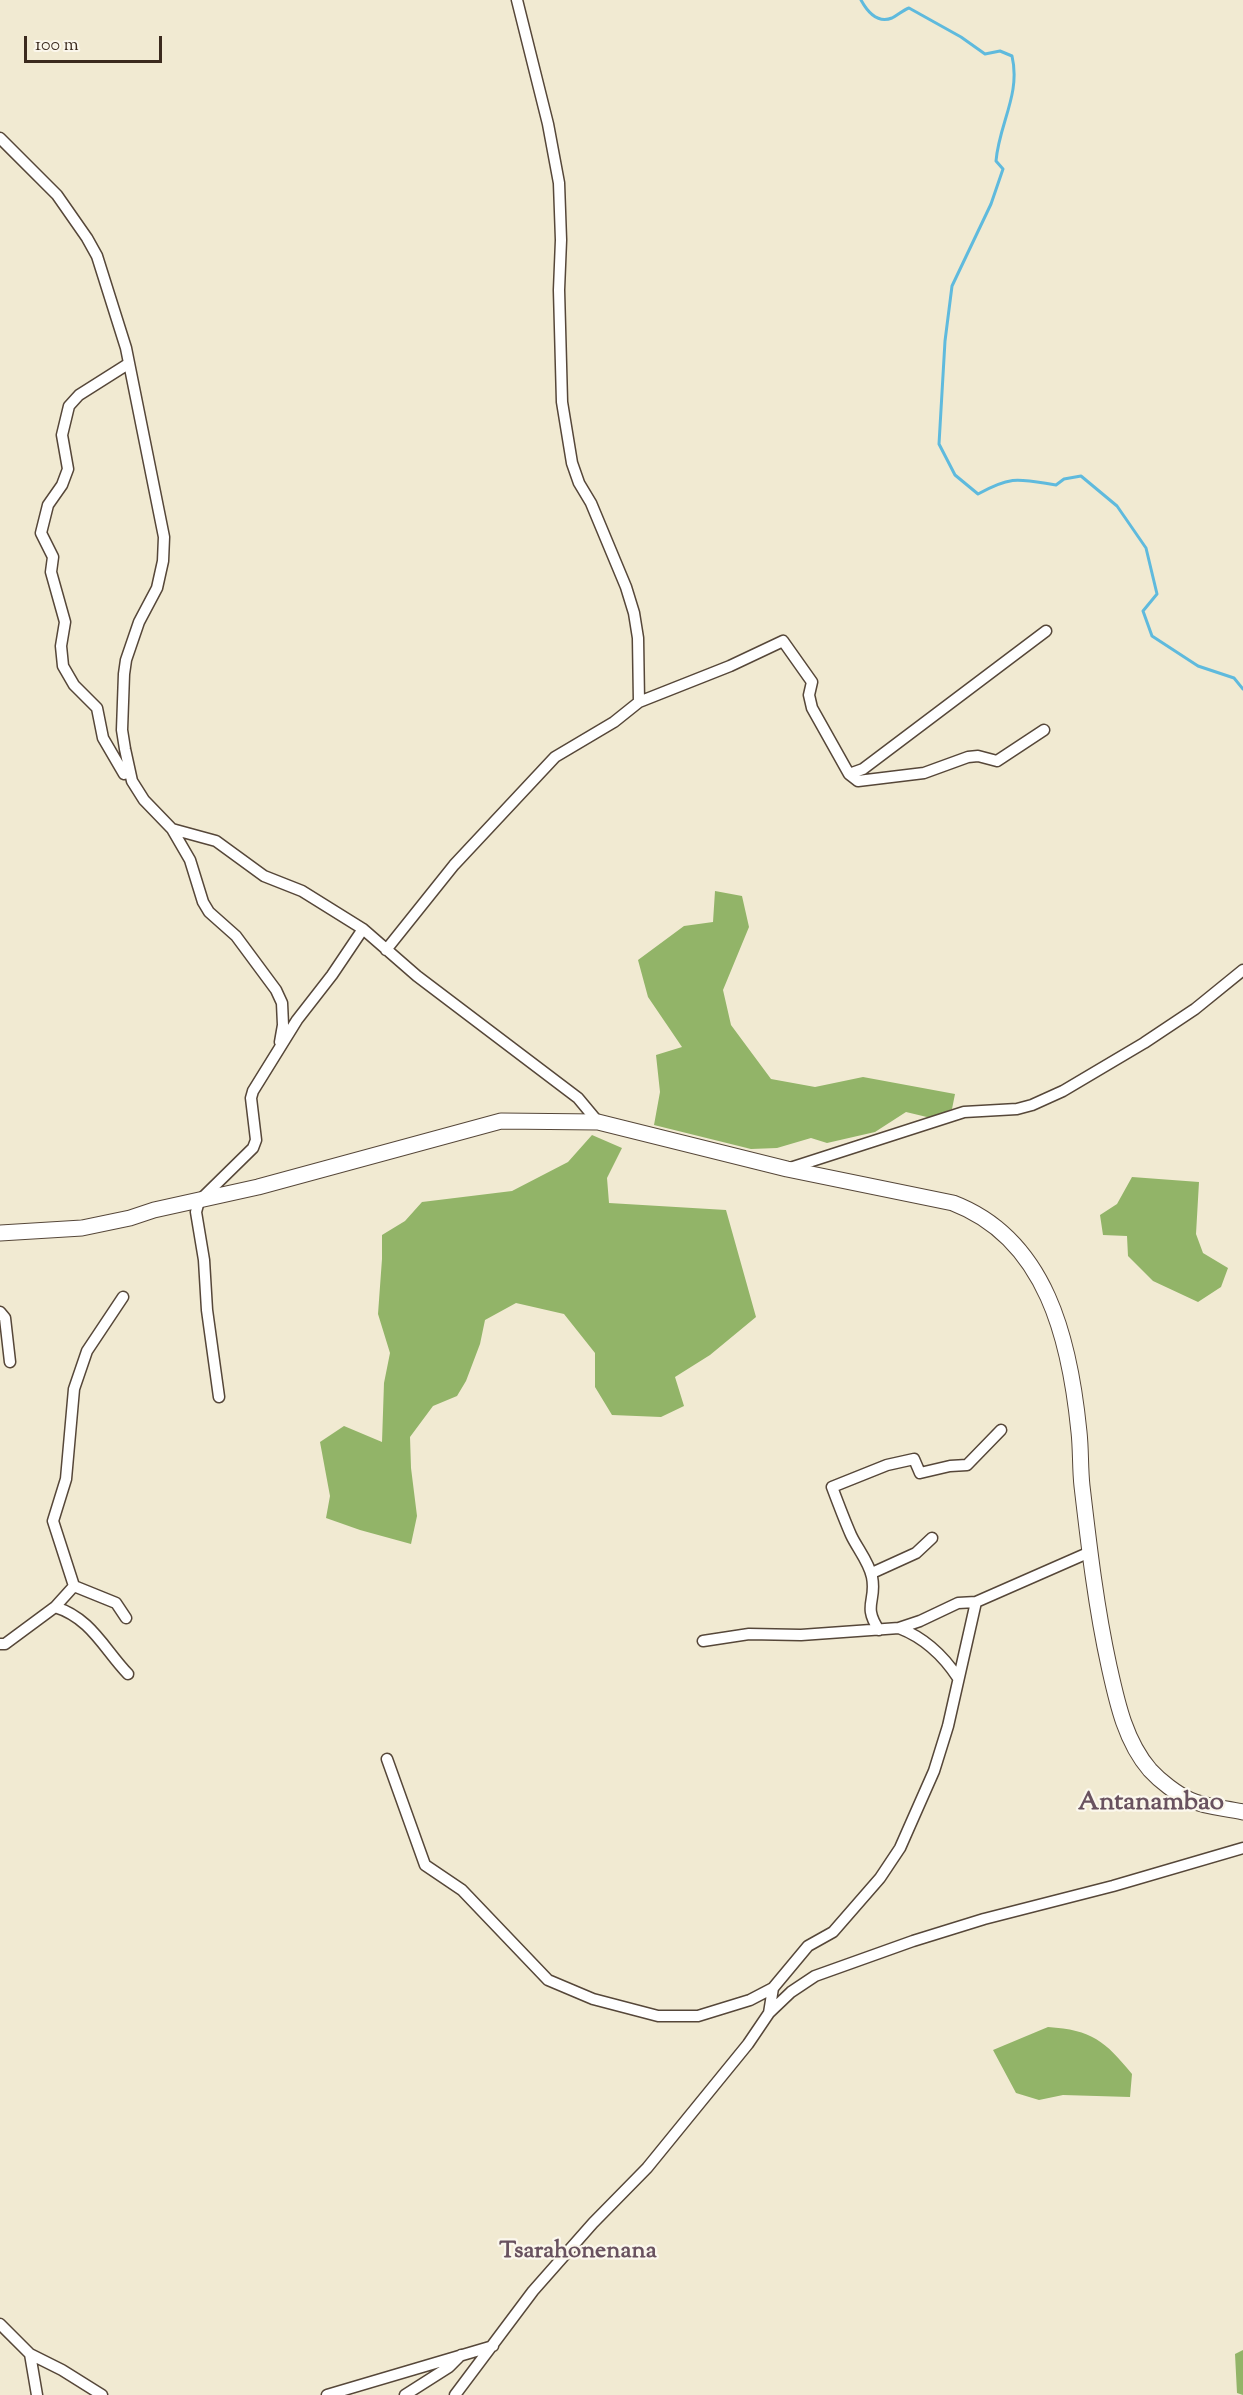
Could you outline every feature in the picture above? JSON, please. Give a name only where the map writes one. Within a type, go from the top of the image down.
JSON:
[{"type":"main road","points":[[0,1233],[82,1228],[154,1210],[199,1202],[501,1121],[598,1122],[787,1169],[953,1203],[974,1212],[991,1222],[1016,1245],[1045,1292],[1067,1358],[1079,1431],[1082,1483],[1100,1628],[1118,1706],[1141,1758],[1151,1772],[1190,1800],[1243,1812]]},
{"type":"street","points":[[517,0],[548,124],[560,183],[559,290],[562,402],[572,463],[622,577],[634,613],[638,638],[639,702]]},
{"type":"street","points":[[0,138],[57,195],[97,256],[123,337],[164,537],[157,588],[139,622],[126,660],[122,730],[132,782],[144,800],[172,829],[190,860],[203,902],[209,912],[236,936],[276,990],[282,1003],[283,1025],[279,1049]]},
{"type":"street","points":[[124,774],[103,738],[97,708],[74,685],[63,666],[62,646],[65,622],[51,572],[53,557],[41,533],[48,505],[62,485],[68,469],[62,435],[69,406],[79,395],[128,364]]},
{"type":"street","points":[[849,774],[863,769],[1046,632]]},
{"type":"street","points":[[386,950],[454,865],[555,757],[614,722],[639,702],[729,666],[783,641],[812,682],[809,695],[812,708],[849,774],[858,781],[924,773],[968,757],[978,756],[997,761],[1044,730]]},
{"type":"street","points":[[172,829],[216,841],[264,876],[302,891],[363,929],[386,950],[578,1098],[598,1122]]},
{"type":"street","points":[[219,1397],[207,1310],[204,1260],[196,1212],[199,1202],[253,1148],[256,1140],[252,1091],[297,1020],[332,975],[363,929]]},
{"type":"street","points":[[787,1169],[964,1112],[1017,1109],[1032,1105],[1063,1091],[1144,1043],[1195,1009],[1243,970]]},
{"type":"street","points":[[74,1586],[53,1521],[66,1479],[74,1389],[87,1351],[123,1297]]},
{"type":"street","points":[[0,1312],[5,1318],[10,1362]]},
{"type":"street","points":[[879,1630],[871,1618],[870,1605],[874,1588],[872,1574],[851,1535],[832,1487],[886,1465],[914,1460],[921,1473],[950,1466],[967,1465],[1001,1430]]},
{"type":"street","points":[[872,1574],[916,1553],[932,1538]]},
{"type":"street","points":[[703,1641],[748,1634],[801,1635],[899,1628],[958,1603],[976,1602],[1090,1551]]},
{"type":"street","points":[[0,1644],[5,1644],[55,1607],[74,1586]]},
{"type":"street","points":[[74,1586],[116,1603],[126,1618]]},
{"type":"street","points":[[387,1759],[425,1865],[462,1890],[548,1980],[593,1999],[658,2016],[698,2016],[750,2000],[773,1988],[808,1946],[832,1932],[880,1878],[900,1848],[934,1772],[948,1726],[976,1602]]},
{"type":"street","points":[[55,1607],[69,1611],[92,1629],[110,1655],[128,1674]]},
{"type":"street","points":[[899,1628],[935,1648],[945,1658],[958,1678]]},
{"type":"street","points":[[455,2395],[533,2291],[593,2223],[647,2168],[748,2044],[769,2013],[791,1992],[815,1976],[913,1941],[984,1919],[1113,1886],[1243,1848]]},
{"type":"street","points":[[769,2013],[773,1988]]},
{"type":"street","points":[[0,2324],[30,2354],[62,2370],[102,2395]]},
{"type":"street","points":[[327,2395],[493,2346]]},
{"type":"street","points":[[30,2354],[38,2395]]},
{"type":"street","points":[[405,2395],[449,2367],[461,2355]]},
{"type":"green space","points":[[715,891],[742,896],[749,927],[723,990],[731,1025],[771,1079],[815,1087],[863,1077],[955,1094],[952,1109],[931,1118],[906,1112],[875,1132],[827,1143],[811,1138],[777,1148],[751,1149],[654,1125],[660,1092],[656,1055],[682,1047],[648,997],[638,960],[684,926],[713,922]]},
{"type":"green space","points":[[592,1135],[622,1148],[607,1178],[609,1203],[726,1210],[756,1317],[710,1355],[675,1377],[684,1406],[661,1417],[612,1415],[595,1387],[595,1353],[564,1314],[516,1303],[485,1320],[480,1344],[466,1381],[457,1396],[433,1406],[410,1437],[417,1516],[411,1544],[326,1518],[330,1496],[320,1442],[344,1426],[382,1442],[384,1383],[390,1353],[378,1314],[382,1235],[405,1221],[422,1202],[512,1191],[568,1162]]},
{"type":"green space","points":[[1132,1177],[1199,1182],[1196,1234],[1203,1253],[1228,1268],[1221,1287],[1198,1302],[1153,1281],[1128,1256],[1127,1236],[1103,1235],[1100,1215],[1117,1204]]},
{"type":"green space","points":[[1048,2027],[1087,2034],[1105,2045],[1132,2074],[1130,2097],[1063,2095],[1039,2100],[1016,2093],[993,2050]]},
{"type":"green space","points":[[1243,2350],[1243,2395],[1237,2393],[1235,2354]]},
{"type":"waterway","points":[[861,0],[869,12],[877,18],[892,18],[909,8],[961,37],[985,54],[1000,51],[1012,56],[1014,83],[996,161],[1003,169],[991,204],[952,286],[945,341],[939,444],[955,475],[978,494],[1008,481],[1024,480],[1056,485],[1064,479],[1081,476],[1117,506],[1146,548],[1157,594],[1143,611],[1152,636],[1198,666],[1234,678],[1243,689]]},
{"type":"district","name":"Antanambao","points":[[1151,1805]]},
{"type":"district","name":"Tsarahonenana","points":[[578,2253]]}]
